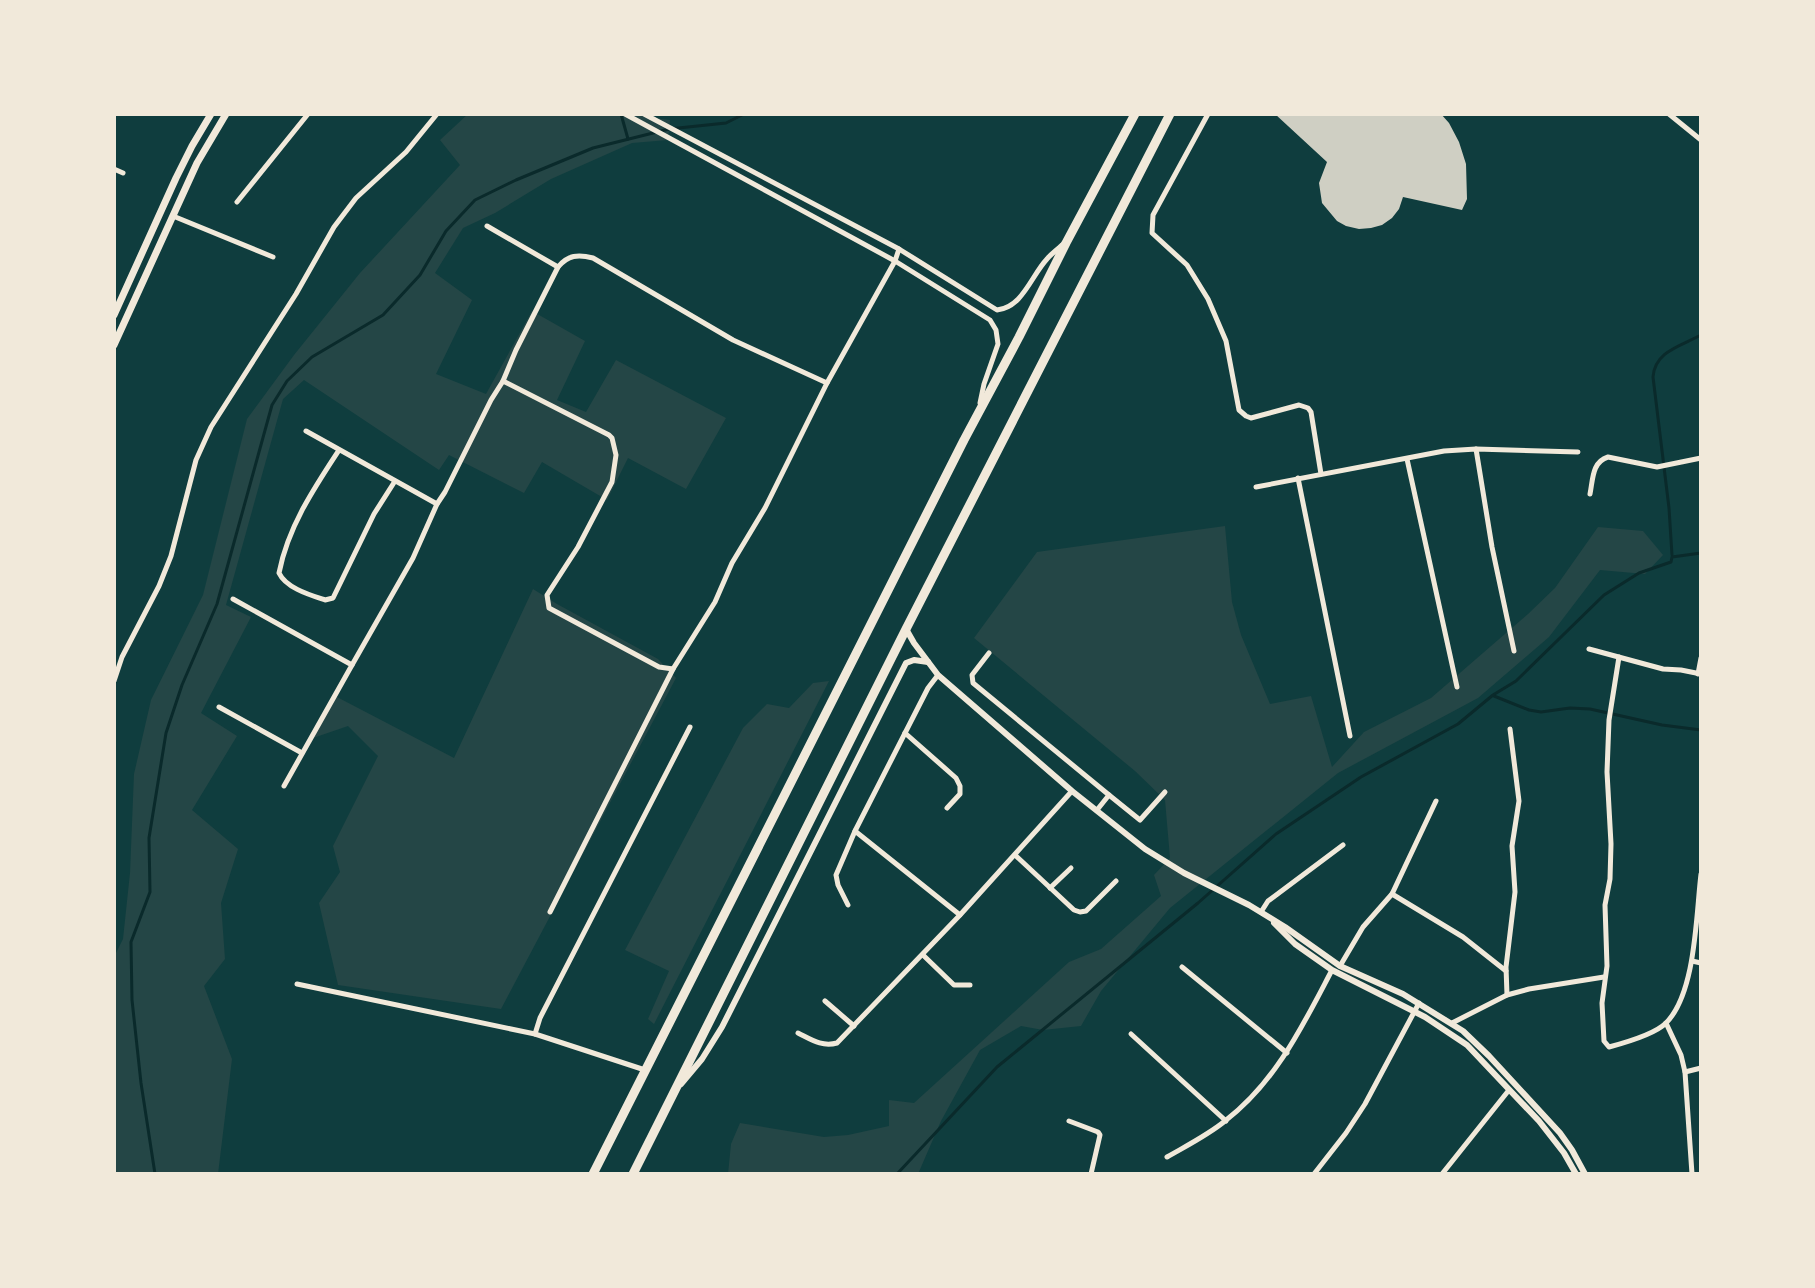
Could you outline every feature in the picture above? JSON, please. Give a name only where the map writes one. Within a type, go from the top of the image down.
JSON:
[{"type":"highway","points":[[593,1174],[977,416],[1135,114]]},
{"type":"highway","points":[[633,1174],[906,629],[1170,114]]},
{"type":"main road","points":[[114,315],[186,156],[211,114]]},
{"type":"main road","points":[[114,345],[197,163],[226,114]]},
{"type":"main road","points":[[134,271],[145,277]]},
{"type":"street","points":[[237,202],[308,114]]},
{"type":"street","points":[[114,681],[122,657],[171,556],[196,460],[211,427],[289,305],[334,227],[356,198],[406,152],[437,114]]},
{"type":"street","points":[[625,114],[895,261],[990,320],[996,330],[998,344],[977,416]]},
{"type":"street","points":[[644,114],[899,249],[997,310],[1008,309],[1047,258],[1066,243]]},
{"type":"street","points":[[1208,114],[1153,215],[1152,233],[1187,265],[1212,306],[1226,341],[1242,413],[1251,418],[1299,405],[1308,408],[1321,474]]},
{"type":"street","points":[[1669,114],[1701,140]]},
{"type":"street","points":[[114,169],[123,173]]},
{"type":"street","points":[[173,216],[273,257]]},
{"type":"street","points":[[487,226],[558,267]]},
{"type":"street","points":[[550,912],[673,669],[715,602],[732,563],[765,508],[899,249]]},
{"type":"street","points":[[284,786],[413,558],[437,504],[503,381],[562,261],[571,256],[593,258],[733,340],[827,383]]},
{"type":"street","points":[[503,381],[609,435],[616,448],[612,482],[578,547],[547,595],[549,608],[659,667],[673,669]]},
{"type":"street","points":[[306,431],[437,504]]},
{"type":"street","points":[[1476,449],[1514,651]]},
{"type":"street","points":[[339,450],[312,490],[292,530],[279,573],[294,587],[325,600],[333,598],[374,514],[395,481]]},
{"type":"street","points":[[1256,487],[1444,451],[1578,452]]},
{"type":"street","points":[[1590,494],[1596,464],[1608,457],[1661,466],[1701,458]]},
{"type":"street","points":[[1407,459],[1457,687]]},
{"type":"street","points":[[1298,478],[1350,736]]},
{"type":"street","points":[[233,599],[352,665]]},
{"type":"street","points":[[906,629],[938,675],[1072,791],[1145,849],[1184,873],[1259,911],[1340,966],[1419,1003],[1452,1023],[1489,1056],[1544,1115],[1572,1150],[1585,1174]]},
{"type":"street","points":[[1589,649],[1663,669],[1700,674],[1701,658]]},
{"type":"street","points":[[989,653],[972,675],[973,683],[1140,820],[1165,792]]},
{"type":"street","points":[[1619,657],[1609,720],[1607,772],[1611,844],[1610,879],[1605,905],[1607,966],[1602,1003],[1605,1045],[1609,1047],[1658,1029],[1679,1007],[1692,961],[1701,874]]},
{"type":"street","points":[[675,1092],[702,1059],[722,1027],[906,663],[914,660],[928,662]]},
{"type":"street","points":[[848,905],[836,875],[855,831],[928,688],[938,675]]},
{"type":"street","points":[[219,707],[302,753]]},
{"type":"street","points":[[535,1034],[547,1004],[690,727]]},
{"type":"street","points":[[1507,995],[1506,971],[1515,892],[1513,832],[1519,801],[1510,729]]},
{"type":"street","points":[[905,733],[956,778],[960,794],[947,808]]},
{"type":"street","points":[[798,1033],[819,1043],[837,1043],[923,955],[1072,791]]},
{"type":"street","points":[[1097,810],[1109,795]]},
{"type":"street","points":[[1340,966],[1363,927],[1392,894],[1436,801]]},
{"type":"street","points":[[855,831],[960,915]]},
{"type":"street","points":[[1259,911],[1343,845]]},
{"type":"street","points":[[1015,855],[1074,910],[1080,912],[1086,911],[1116,881]]},
{"type":"street","points":[[1050,888],[1071,868]]},
{"type":"street","points":[[1392,894],[1463,937],[1506,971]]},
{"type":"street","points":[[1269,918],[1295,944],[1332,970],[1415,1011],[1467,1045],[1554,1139],[1576,1174]]},
{"type":"street","points":[[923,955],[954,985],[970,985]]},
{"type":"street","points":[[1692,961],[1701,963]]},
{"type":"street","points":[[1182,967],[1287,1053]]},
{"type":"street","points":[[1167,1157],[1226,1121],[1270,1078],[1332,970]]},
{"type":"street","points":[[1452,1023],[1507,995],[1604,977]]},
{"type":"street","points":[[297,984],[535,1034],[645,1070]]},
{"type":"street","points":[[825,1001],[854,1026]]},
{"type":"street","points":[[1314,1174],[1365,1104],[1419,1003]]},
{"type":"street","points":[[1666,1023],[1681,1055],[1685,1072],[1692,1174]]},
{"type":"street","points":[[1131,1034],[1226,1121]]},
{"type":"street","points":[[1685,1072],[1701,1068]]},
{"type":"street","points":[[1442,1174],[1509,1090]]},
{"type":"street","points":[[1069,1121],[1100,1135],[1091,1174]]},
{"type":"shaded area","points":[[468,114],[641,114],[670,120],[668,140],[632,143],[551,179],[495,213],[463,228],[435,273],[472,300],[436,374],[486,394],[532,311],[585,341],[557,400],[586,412],[616,360],[726,418],[686,489],[628,458],[607,500],[542,462],[524,493],[449,455],[439,470],[304,380],[283,399],[226,605],[251,617],[201,713],[237,736],[192,810],[238,849],[221,903],[225,959],[204,986],[232,1059],[218,1174],[114,1174],[114,957],[123,939],[130,873],[134,774],[151,700],[203,595],[247,419],[360,273],[460,165],[440,140]]},
{"type":"shaded area","points":[[1225,526],[1232,602],[1241,635],[1270,704],[1311,696],[1332,767],[1364,732],[1431,698],[1528,614],[1555,588],[1598,527],[1643,531],[1663,555],[1645,574],[1600,570],[1549,637],[1478,698],[1338,773],[1170,908],[1101,991],[1081,1026],[1043,1030],[1021,1026],[980,1050],[941,1121],[918,1174],[728,1174],[731,1144],[740,1123],[824,1137],[889,1126],[889,1100],[914,1103],[1069,962],[1101,949],[1161,896],[1154,875],[1170,858],[1165,800],[1135,771],[974,638],[1037,552]]},
{"type":"shaded area","points":[[533,589],[658,659],[676,678],[501,1009],[338,985],[319,903],[340,872],[333,846],[378,756],[348,726],[313,738],[335,696],[454,758]]},
{"type":"shaded area","points":[[829,681],[654,1024],[648,1019],[669,971],[625,950],[743,728],[767,704],[789,708],[813,683]]},
{"type":"building","points":[[1275,114],[1441,114],[1459,142],[1466,164],[1467,199],[1462,210],[1403,197],[1399,209],[1382,225],[1359,229],[1346,226],[1337,221],[1322,203],[1319,183],[1327,162]]},
{"type":"waterway","points":[[621,114],[628,139]]},
{"type":"waterway","points":[[155,1174],[132,1000],[131,942],[150,892],[149,838],[166,733],[182,685],[217,604],[272,405],[287,381],[312,357],[383,315],[420,275],[446,231],[475,200],[593,148],[669,129],[726,123],[744,114]]},
{"type":"waterway","points":[[1672,555],[1653,377],[1664,355],[1701,335]]},
{"type":"waterway","points":[[897,1174],[997,1067],[1198,903],[1276,834],[1361,777],[1458,724],[1493,695],[1516,681],[1604,595],[1639,573],[1671,562],[1672,557],[1701,553]]},
{"type":"waterway","points":[[1494,696],[1541,712],[1590,709],[1701,730]]}]
